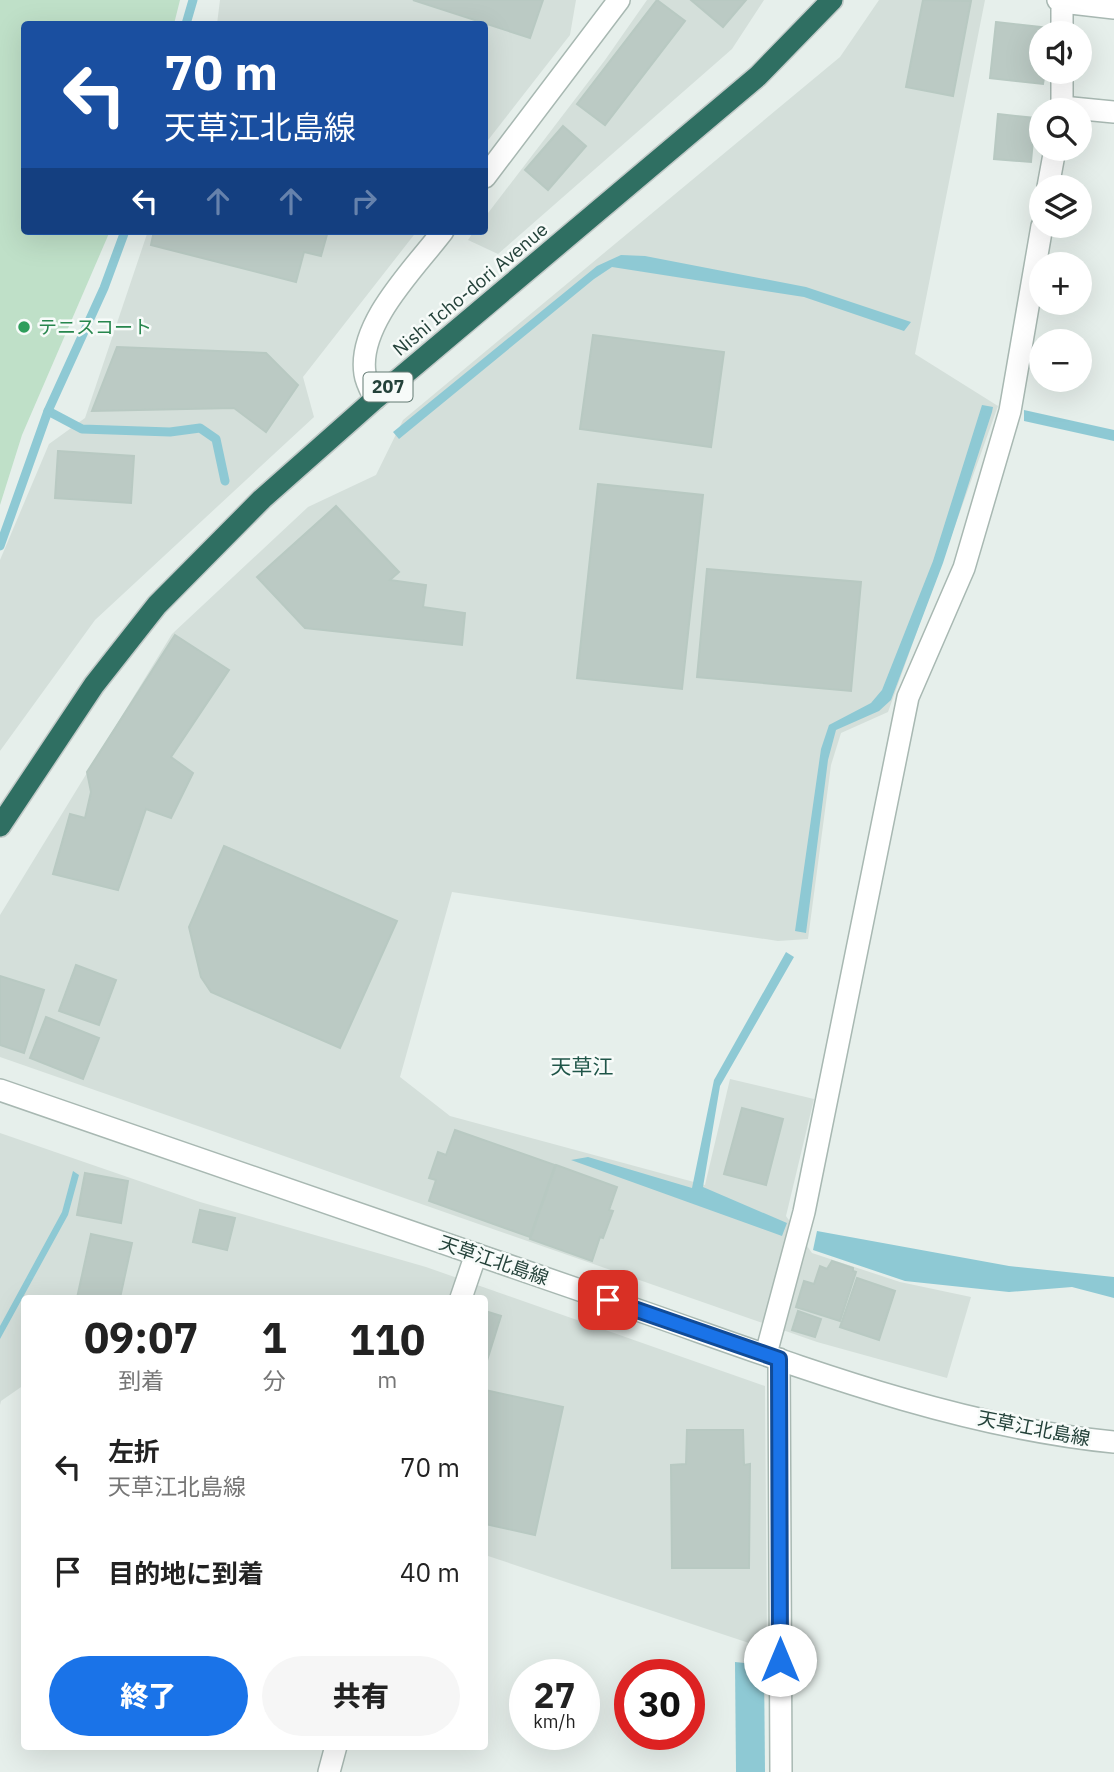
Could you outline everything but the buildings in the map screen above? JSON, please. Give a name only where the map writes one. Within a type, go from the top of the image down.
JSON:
[{"type":"highway","name":"Nishi Icho-dori Avenue","points":[[0,826],[94,685],[157,605],[262,499],[375,399],[758,76],[832,0]]},
{"type":"street","points":[[488,173],[620,0]]},
{"type":"street","points":[[1061,21],[1060,1],[1114,8]]},
{"type":"street","points":[[1092,110],[1114,111]]},
{"type":"street","points":[[375,399],[365,376],[364,355],[369,334],[385,307],[440,235]]},
{"type":"street","points":[[781,1772],[773,1357],[908,697],[964,568],[1010,411],[1040,238]]},
{"type":"street","name":"天草江北島線","points":[[0,1090],[773,1357],[948,1412],[1079,1439],[1114,1442]]},
{"type":"street","points":[[462,1295],[476,1254]]},
{"type":"street","points":[[329,1772],[335,1750]]},
{"type":"shaded area","points":[[220,0],[576,0],[570,35],[488,140],[488,21],[217,21]]},
{"type":"shaded area","points":[[647,0],[764,0],[732,49],[498,254],[468,240],[471,235],[488,235],[488,213],[605,60]]},
{"type":"shaded area","points":[[879,0],[985,0],[915,354],[998,406],[888,712],[841,733],[831,765],[808,939],[778,941],[452,892],[400,1077],[450,1116],[705,1185],[730,1079],[814,1099],[786,1216],[812,1253],[900,1282],[971,1297],[947,1378],[817,1342],[0,1057],[0,915],[172,634],[308,507],[376,475],[403,420],[840,57]]},
{"type":"shaded area","points":[[147,235],[414,235],[303,377],[314,417],[95,620],[0,751],[0,560],[49,444],[85,418]]},
{"type":"shaded area","points":[[0,1133],[200,1202],[426,1267],[765,1386],[767,1649],[488,1556],[488,1295],[21,1295],[21,1387],[1,1401],[0,1405]]},
{"type":"green space","points":[[0,0],[180,0],[175,21],[21,21],[21,235],[108,235],[22,435],[0,505]]},
{"type":"water","points":[[621,255],[645,256],[806,287],[911,322],[904,331],[804,297],[612,267],[399,439],[393,432],[597,266]]},
{"type":"water","points":[[982,405],[993,407],[992,412],[943,563],[891,700],[879,711],[836,730],[828,760],[806,933],[795,931],[821,749],[829,725],[871,703],[882,690],[933,561]]},
{"type":"water","points":[[1024,410],[1114,430],[1114,441],[1024,421]]},
{"type":"water","points":[[786,952],[794,957],[720,1086],[703,1187],[787,1223],[782,1236],[571,1160],[588,1157],[692,1188],[714,1080]]},
{"type":"water","points":[[73,1171],[79,1175],[68,1215],[24,1295],[21,1295],[21,1301],[0,1339],[0,1326],[62,1212]]},
{"type":"water","points":[[817,1231],[1009,1266],[1114,1277],[1114,1298],[1072,1287],[1009,1292],[905,1281],[813,1250]]},
{"type":"water","points":[[735,1662],[764,1665],[765,1772],[736,1772]]},
{"type":"waterway","points":[[187,21],[193,0]]},
{"type":"waterway","points":[[0,546],[48,411],[104,288],[124,235]]},
{"type":"waterway","points":[[48,411],[82,429],[170,432],[200,428],[216,439],[225,481]]},
{"type":"place","name":"テニスコート","points":[[24,327]]},
{"type":"district","name":"天草江","points":[[582,1067]]},
{"type":"route","points":[[608,1300],[779,1359],[780,1660]]}]
